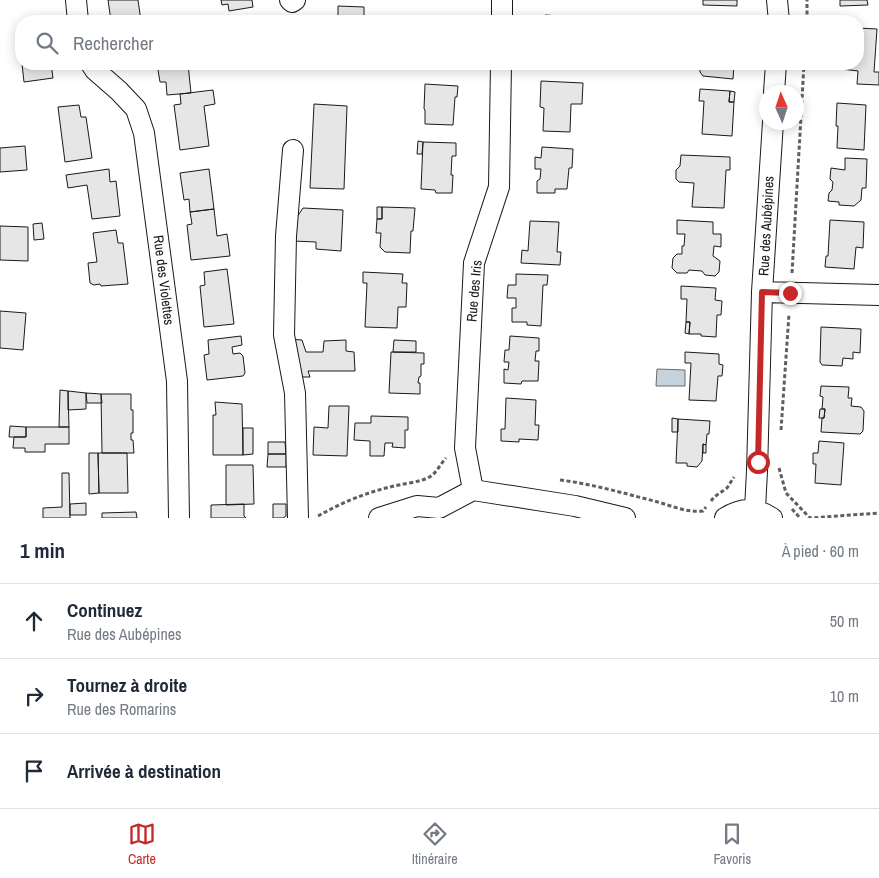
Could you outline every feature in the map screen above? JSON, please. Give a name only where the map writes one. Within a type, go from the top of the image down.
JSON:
[{"type":"street","points":[[76,0],[77,15]]},
{"type":"street","points":[[290,0],[292,2],[295,0]]},
{"type":"street","points":[[502,0],[502,15]]},
{"type":"street","points":[[777,0],[778,15]]},
{"type":"street","name":"Rue des Violettes","points":[[96,70],[136,109],[144,133],[177,382],[179,518]]},
{"type":"street","name":"Rue des Iris","points":[[473,490],[465,448],[474,263],[499,188],[501,70]]},
{"type":"street","points":[[774,85],[776,70]]},
{"type":"street","name":"Rue des Aubépines","points":[[764,514],[758,462],[762,292],[772,130]]},
{"type":"street","points":[[293,150],[286,236],[284,335],[295,393],[298,518]]},
{"type":"street","points":[[762,292],[879,295]]},
{"type":"street","points":[[380,518],[417,506],[441,513],[473,490],[575,506],[625,518]]},
{"type":"street","points":[[725,518],[744,509],[764,514]]},
{"type":"path","points":[[807,15],[808,0]]},
{"type":"path","points":[[810,518],[879,513]]},
{"type":"shaded area","points":[[657,369],[685,370],[685,386],[656,386]]},
{"type":"building","points":[[108,0],[138,0],[140,15],[110,15]]},
{"type":"building","points":[[221,0],[252,0],[253,7],[229,11],[228,4],[222,5]]},
{"type":"building","points":[[703,0],[737,0],[737,6],[703,5]]},
{"type":"building","points":[[840,0],[867,0],[868,5],[840,6]]},
{"type":"building","points":[[338,6],[364,7],[364,15],[338,15]]},
{"type":"building","points":[[864,28],[877,29],[874,72],[879,72],[879,85],[857,84],[858,71],[850,70],[864,70]]},
{"type":"building","points":[[23,70],[52,70],[53,78],[24,82]]},
{"type":"building","points":[[158,70],[189,70],[191,93],[167,95],[166,82],[160,82]]},
{"type":"building","points":[[700,70],[734,70],[733,79],[703,76]]},
{"type":"building","points":[[541,81],[583,83],[582,104],[571,104],[570,132],[543,131],[544,108],[540,107]]},
{"type":"building","points":[[425,84],[458,86],[457,97],[455,97],[453,125],[425,124]]},
{"type":"building","points":[[700,89],[730,91],[729,102],[734,102],[732,136],[702,134],[704,101],[699,101]]},
{"type":"building","points":[[213,90],[215,104],[204,106],[209,146],[180,150],[174,105],[181,104],[180,94]]},
{"type":"building","points":[[730,91],[735,92],[734,102],[729,102]]},
{"type":"building","points":[[837,103],[866,105],[864,150],[837,148]]},
{"type":"building","points":[[314,104],[347,106],[344,189],[310,188]]},
{"type":"building","points":[[79,105],[81,117],[86,117],[92,158],[65,162],[58,107]]},
{"type":"building","points":[[418,141],[423,142],[422,154],[417,154]]},
{"type":"building","points":[[423,142],[456,143],[456,156],[452,156],[452,193],[436,193],[435,190],[421,189]]},
{"type":"building","points":[[25,146],[27,170],[0,172],[0,148]]},
{"type":"building","points":[[542,147],[573,149],[572,168],[569,168],[567,189],[555,189],[555,193],[537,193],[537,181],[540,179],[541,169],[535,169],[535,157],[541,158]]},
{"type":"building","points":[[681,155],[730,157],[730,170],[726,170],[724,208],[692,207],[694,183],[679,182],[676,179],[676,170],[680,166]]},
{"type":"building","points":[[845,158],[867,159],[866,188],[862,188],[861,200],[854,206],[839,205],[839,202],[828,201],[833,182],[830,179],[831,168],[845,170]]},
{"type":"building","points":[[109,169],[110,182],[116,181],[120,216],[92,219],[87,185],[68,188],[66,175]]},
{"type":"building","points":[[209,169],[214,209],[190,212],[189,199],[184,200],[180,173]]},
{"type":"building","points":[[377,207],[382,207],[382,219],[377,219]]},
{"type":"building","points":[[382,207],[415,208],[410,253],[385,252],[380,247],[381,233],[376,233],[377,219],[382,219]]},
{"type":"building","points":[[303,208],[343,210],[341,251],[316,249],[316,242],[292,241],[293,223]]},
{"type":"building","points":[[214,209],[217,236],[227,234],[230,256],[191,260],[187,225],[192,224],[190,212]]},
{"type":"building","points":[[677,220],[713,222],[713,234],[721,234],[721,247],[714,246],[713,256],[720,261],[719,272],[715,276],[705,275],[702,271],[689,270],[687,273],[677,273],[672,268],[673,258],[677,254],[682,254],[682,246],[684,246],[685,234],[677,234]]},
{"type":"building","points":[[830,220],[864,222],[863,248],[856,247],[854,269],[825,267],[826,256],[828,256]]},
{"type":"building","points":[[530,221],[559,222],[557,252],[561,252],[560,265],[521,263],[522,250],[528,251]]},
{"type":"building","points":[[42,223],[44,239],[34,240],[33,224]]},
{"type":"building","points":[[0,226],[28,227],[28,261],[0,260]]},
{"type":"building","points":[[116,230],[118,243],[123,243],[128,284],[94,285],[90,283],[88,263],[97,262],[93,233]]},
{"type":"building","points":[[227,269],[234,324],[204,327],[200,286],[205,285],[204,272]]},
{"type":"building","points":[[363,272],[403,274],[402,283],[407,283],[406,307],[398,307],[397,328],[365,327],[367,283],[363,283]]},
{"type":"building","points":[[516,274],[548,275],[547,285],[543,285],[541,326],[527,325],[527,322],[512,322],[512,308],[516,308],[516,298],[507,298],[508,285],[516,285]]},
{"type":"building","points":[[681,286],[716,288],[715,300],[722,301],[721,315],[717,315],[716,337],[689,334],[690,322],[686,322],[687,299],[681,299]]},
{"type":"building","points":[[0,311],[26,313],[23,350],[0,348]]},
{"type":"building","points":[[686,322],[690,322],[689,334],[685,333]]},
{"type":"building","points":[[821,327],[861,329],[860,353],[853,352],[853,359],[843,358],[842,366],[822,365],[820,362]]},
{"type":"building","points":[[241,336],[242,345],[232,347],[233,354],[240,353],[243,356],[245,373],[243,376],[207,380],[204,355],[209,354],[208,340]]},
{"type":"building","points":[[510,336],[539,338],[539,351],[536,351],[535,361],[539,361],[538,381],[522,381],[521,384],[504,383],[504,369],[508,370],[509,362],[504,362],[505,350],[509,350]]},
{"type":"building","points":[[289,339],[302,340],[306,352],[323,352],[324,341],[346,340],[346,351],[354,352],[355,371],[308,371],[310,377],[297,377]]},
{"type":"building","points":[[394,340],[416,341],[416,352],[393,352]]},
{"type":"building","points":[[391,352],[424,353],[424,364],[421,364],[421,376],[418,383],[420,383],[420,394],[389,393]]},
{"type":"building","points":[[685,352],[719,354],[719,364],[723,365],[722,376],[718,376],[716,401],[689,400],[691,363],[685,363]]},
{"type":"building","points":[[821,386],[849,387],[848,398],[852,398],[851,406],[861,407],[864,411],[863,431],[860,434],[821,432],[825,409],[822,409],[823,397],[820,396]]},
{"type":"building","points":[[60,390],[68,391],[69,427],[59,427]]},
{"type":"building","points":[[68,391],[86,393],[86,409],[68,410]]},
{"type":"building","points":[[86,393],[101,394],[102,403],[87,403]]},
{"type":"building","points":[[101,394],[131,394],[133,433],[131,433],[131,440],[133,440],[134,453],[102,453]]},
{"type":"building","points":[[506,398],[536,400],[535,425],[539,425],[538,440],[519,439],[519,442],[501,441],[501,429],[505,429]]},
{"type":"building","points":[[215,402],[242,404],[243,455],[213,455],[213,415],[216,415]]},
{"type":"building","points":[[329,406],[349,406],[347,456],[313,455],[314,427],[328,428]]},
{"type":"building","points":[[820,409],[825,409],[824,418],[819,418]]},
{"type":"building","points":[[371,416],[408,417],[408,430],[405,430],[405,448],[392,447],[393,443],[385,443],[384,456],[370,456],[370,441],[354,440],[355,423],[371,423]]},
{"type":"building","points":[[672,418],[678,419],[678,432],[672,432]]},
{"type":"building","points":[[678,419],[710,421],[706,445],[703,444],[702,461],[697,467],[687,466],[687,463],[676,463]]},
{"type":"building","points":[[10,426],[26,427],[26,437],[9,437]]},
{"type":"building","points":[[26,427],[69,427],[69,444],[45,444],[45,452],[25,452],[25,448],[13,448],[14,437],[26,437]]},
{"type":"building","points":[[243,428],[253,428],[253,454],[243,455]]},
{"type":"building","points":[[819,441],[844,443],[841,485],[815,483],[816,464],[813,464],[813,453],[818,453]]},
{"type":"building","points":[[268,442],[285,442],[286,454],[268,454]]},
{"type":"building","points":[[703,444],[706,445],[706,453],[703,453]]},
{"type":"building","points":[[89,453],[98,453],[99,493],[89,494]]},
{"type":"building","points":[[98,453],[127,453],[128,493],[99,493]]},
{"type":"building","points":[[268,454],[286,454],[286,467],[267,467]]},
{"type":"building","points":[[226,465],[253,465],[254,504],[226,505]]},
{"type":"building","points":[[62,473],[69,473],[70,518],[43,518],[43,508],[62,507]]},
{"type":"building","points":[[86,503],[86,515],[70,515],[70,504]]},
{"type":"building","points":[[244,504],[244,516],[246,518],[211,518],[211,505]]},
{"type":"building","points":[[273,504],[286,504],[286,516],[283,518],[273,518]]},
{"type":"building","points":[[136,512],[137,518],[102,518],[102,513]]},
{"type":"route","points":[[758,462],[762,292],[790,293]]}]
